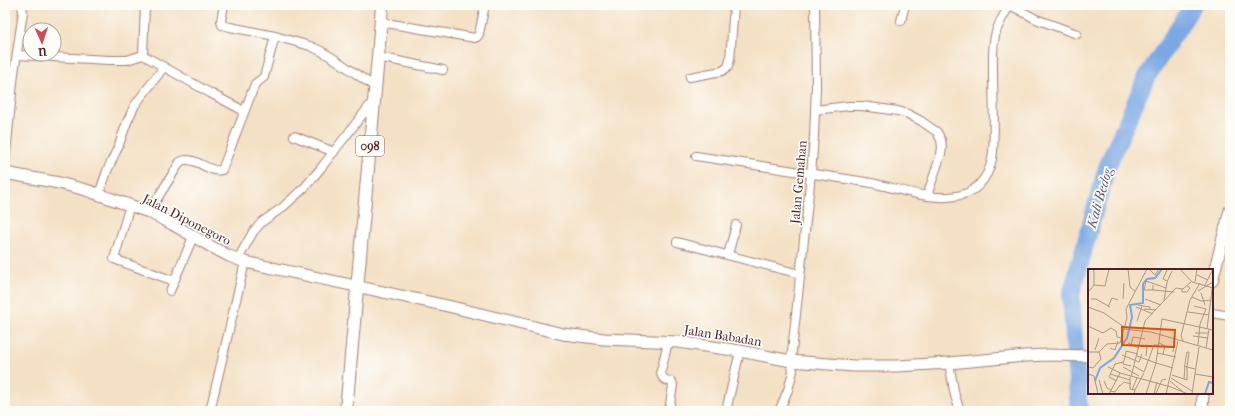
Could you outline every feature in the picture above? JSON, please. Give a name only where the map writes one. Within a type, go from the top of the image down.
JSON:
[{"type":"main road","name":"098","points":[[346,411],[382,5]]},
{"type":"main road","name":"Jalan Diponegoro","points":[[5,173],[59,183],[99,194],[149,212],[229,256],[241,260],[358,287]]},
{"type":"main road","points":[[1213,277],[1230,210]]},
{"type":"main road","name":"Jalan Babadan","points":[[358,287],[452,307],[563,334],[599,339],[668,342],[740,351],[791,361],[854,366],[919,366],[1025,356],[1088,356]]},
{"type":"main road","points":[[1203,394],[1204,409]]},
{"type":"street","points":[[5,164],[14,73],[23,12],[22,5]]},
{"type":"street","points":[[143,55],[144,5]]},
{"type":"street","points":[[210,411],[241,260],[253,232],[262,222],[283,207],[305,188],[334,152],[375,93],[321,51],[310,46],[275,36],[222,24],[221,21],[224,5]]},
{"type":"street","points":[[380,22],[475,38],[478,36],[485,5]]},
{"type":"street","points":[[690,77],[722,71],[728,67],[730,60],[734,5]]},
{"type":"street","name":"Jalan Gemahan","points":[[779,411],[788,390],[793,371],[791,361],[811,174],[816,110],[815,5]]},
{"type":"street","points":[[901,21],[904,5]]},
{"type":"street","points":[[696,156],[868,182],[927,196],[945,197],[963,194],[977,188],[988,173],[992,163],[994,136],[993,59],[995,38],[1000,24],[1010,5],[1036,18],[1077,34]]},
{"type":"street","points":[[149,212],[180,162],[192,161],[216,170],[222,170],[255,84],[264,77],[275,36]]},
{"type":"street","points":[[17,55],[109,60],[127,60],[143,55],[244,111]]},
{"type":"street","points":[[378,57],[443,70]]},
{"type":"street","points":[[99,194],[135,105],[164,67]]},
{"type":"street","points":[[816,110],[848,106],[862,106],[898,111],[908,114],[935,130],[941,140],[942,147],[927,196]]},
{"type":"street","points":[[294,136],[334,152]]},
{"type":"street","points":[[130,205],[114,259],[174,281]]},
{"type":"street","points":[[728,255],[736,225]]},
{"type":"street","points":[[170,291],[193,237]]},
{"type":"street","points":[[677,242],[800,274]]},
{"type":"street","points":[[1213,313],[1230,316]]},
{"type":"street","points":[[668,342],[661,376],[663,380],[672,382],[673,385],[669,411]]},
{"type":"street","points":[[726,411],[740,351]]},
{"type":"street","points":[[949,363],[955,396],[960,411]]},
{"type":"waterway","name":"Kali Bedog","points":[[1079,411],[1071,295],[1107,167],[1146,78],[1193,5]]}]
